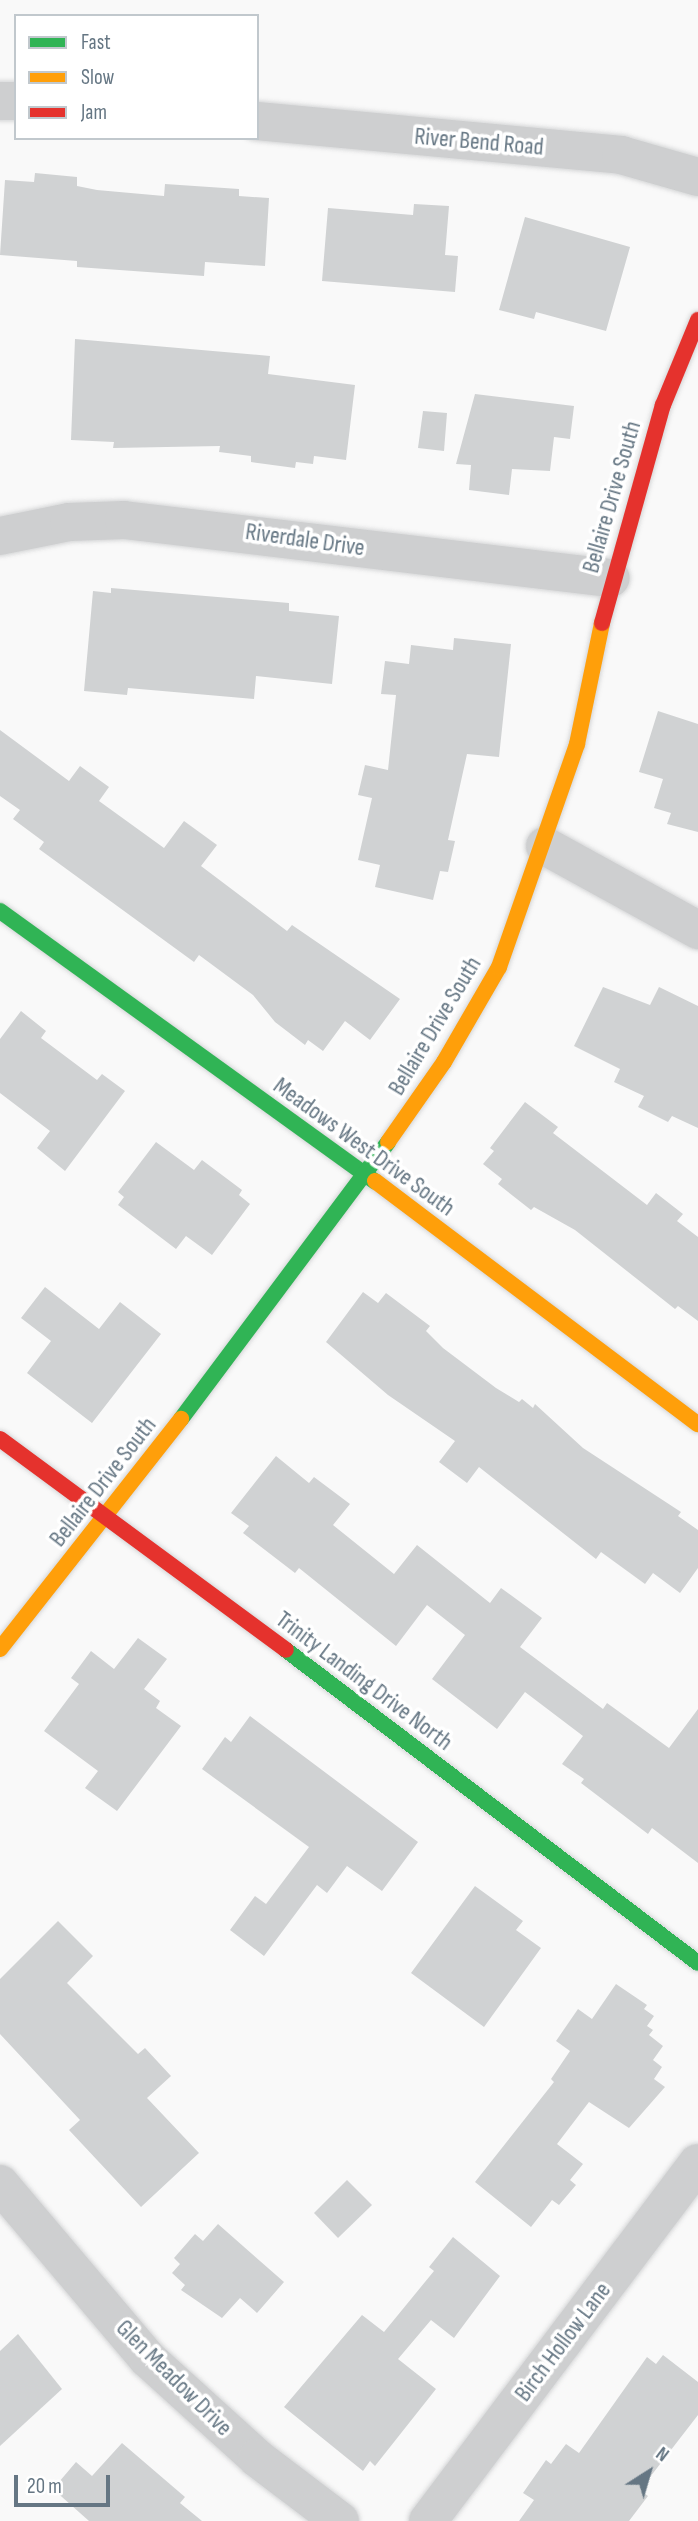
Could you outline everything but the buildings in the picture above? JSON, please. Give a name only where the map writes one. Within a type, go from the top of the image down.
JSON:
[{"type":"street","name":"River Bend Road","points":[[259,121],[621,155],[698,177]]},
{"type":"street","name":"Bellaire Drive South","points":[[0,1649],[108,1515],[365,1174],[444,1062],[499,967],[545,846],[578,744],[611,578],[663,405],[698,320]]},
{"type":"street","name":"Riverdale Drive","points":[[0,536],[69,522],[124,520],[611,578]]},
{"type":"street","points":[[545,846],[698,930]]},
{"type":"street","name":"Meadows West Drive South","points":[[0,911],[365,1174],[698,1424]]},
{"type":"street","name":"Trinity Landing Drive North","points":[[0,1439],[108,1515],[698,1963]]},
{"type":"street","name":"Birch Hollow Lane","points":[[428,2521],[698,2163]]},
{"type":"street","name":"Glen Meadow Drive","points":[[0,2184],[148,2359],[257,2458],[340,2521]]},
{"type":"traffic: fast","points":[[0,911],[375,1181]]},
{"type":"traffic: fast","points":[[181,1419],[388,1142]]},
{"type":"traffic: fast","points":[[286,1650],[698,1963]]},
{"type":"traffic: slow","points":[[388,1142],[444,1062],[499,967],[577,744],[602,623]]},
{"type":"traffic: slow","points":[[375,1181],[698,1424]]},
{"type":"traffic: slow","points":[[0,1649],[181,1419]]},
{"type":"traffic: jam","points":[[602,623],[663,405],[698,320]]},
{"type":"traffic: jam","points":[[0,1439],[286,1650]]}]
